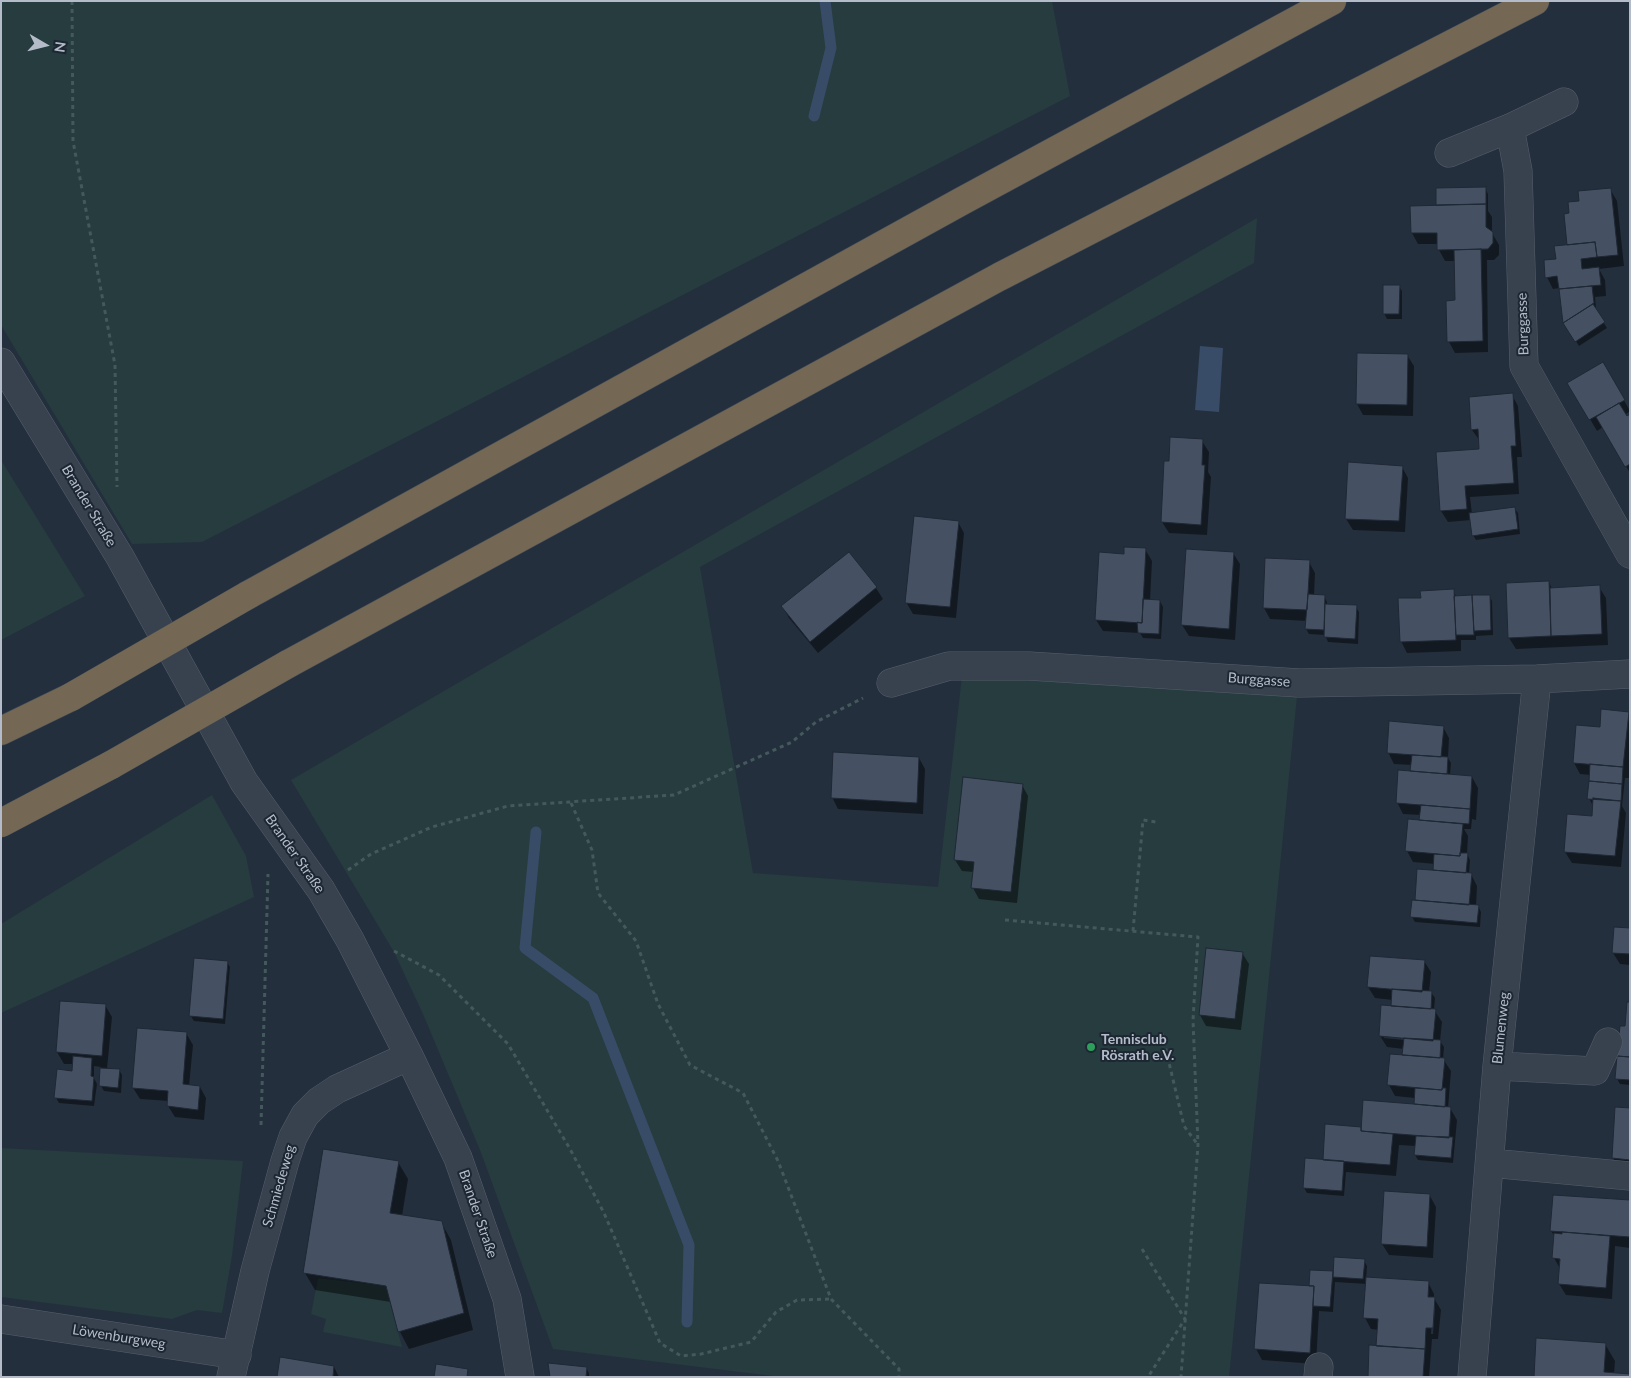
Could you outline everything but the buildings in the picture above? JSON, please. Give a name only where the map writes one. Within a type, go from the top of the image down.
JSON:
[{"type":"highway","points":[[1,731],[71,697],[248,595],[962,201],[1332,1]]},
{"type":"highway","points":[[1,824],[111,765],[288,664],[999,277],[1535,1]]},
{"type":"street","points":[[1448,153],[1510,128],[1564,102]]},
{"type":"street","name":"Burggasse","points":[[1510,128],[1518,171],[1524,366],[1630,554]]},
{"type":"street","name":"Brander Straße","points":[[1,362],[120,557],[244,782],[321,890],[350,940],[458,1158],[507,1299],[520,1377]]},
{"type":"street","name":"Burggasse","points":[[891,683],[949,666],[1029,666],[1298,683],[1537,679],[1630,674]]},
{"type":"street","name":"Blumenweg","points":[[1472,1377],[1497,1066],[1537,679]]},
{"type":"street","points":[[1497,1066],[1595,1072],[1608,1042]]},
{"type":"street","name":"Schmiedeweg","points":[[234,1366],[255,1271],[284,1160],[304,1115],[337,1089],[409,1056]]},
{"type":"street","points":[[1490,1163],[1630,1176]]},
{"type":"street","name":"Löwenburgweg","points":[[1,1319],[234,1366]]},
{"type":"path","points":[[72,1],[73,141],[115,365],[117,492]]},
{"type":"path","points":[[321,890],[371,854],[432,827],[508,806],[674,795],[792,742],[816,722],[891,683]]},
{"type":"path","points":[[571,803],[592,850],[598,893],[636,941],[658,1004],[690,1065],[743,1093],[778,1161],[831,1299],[899,1369],[899,1377]]},
{"type":"path","points":[[260,1132],[270,818]]},
{"type":"path","points":[[1133,931],[1143,820],[1156,822]]},
{"type":"path","points":[[1005,920],[1198,938],[1193,1020],[1198,1145],[1181,1377]]},
{"type":"path","points":[[350,940],[398,952],[439,975],[508,1044],[570,1148],[604,1213],[660,1343],[681,1356],[701,1354],[751,1342],[776,1312],[796,1300],[831,1299]]},
{"type":"path","points":[[1162,1032],[1184,1126],[1198,1145]]},
{"type":"path","points":[[1142,1249],[1185,1319]]},
{"type":"path","points":[[1148,1377],[1185,1319]]},
{"type":"green space","points":[[1,1],[1052,1],[1070,96],[202,542],[132,544],[1,325]]},
{"type":"green space","points":[[1257,218],[1254,263],[700,567],[753,873],[938,887],[962,676],[1297,696],[1229,1377],[781,1377],[553,1349],[480,1150],[423,1014],[394,952],[291,780]]},
{"type":"green space","points":[[1,460],[85,596],[1,640]]},
{"type":"green space","points":[[212,795],[246,856],[254,897],[1,1013],[1,924]]},
{"type":"green space","points":[[1,1148],[243,1161],[232,1256],[222,1313],[197,1310],[172,1319],[1,1297]]},
{"type":"green space","points":[[318,1278],[386,1286],[402,1347],[323,1332],[326,1319],[311,1314]]},
{"type":"water","points":[[1200,346],[1223,348],[1219,412],[1195,410]]},
{"type":"waterway","points":[[814,116],[831,48],[825,1]]},
{"type":"waterway","points":[[536,832],[525,948],[593,998],[689,1245],[687,1322]]},
{"type":"place","name":"Tennisclub Rösrath e.V.","points":[[1091,1047]]}]
